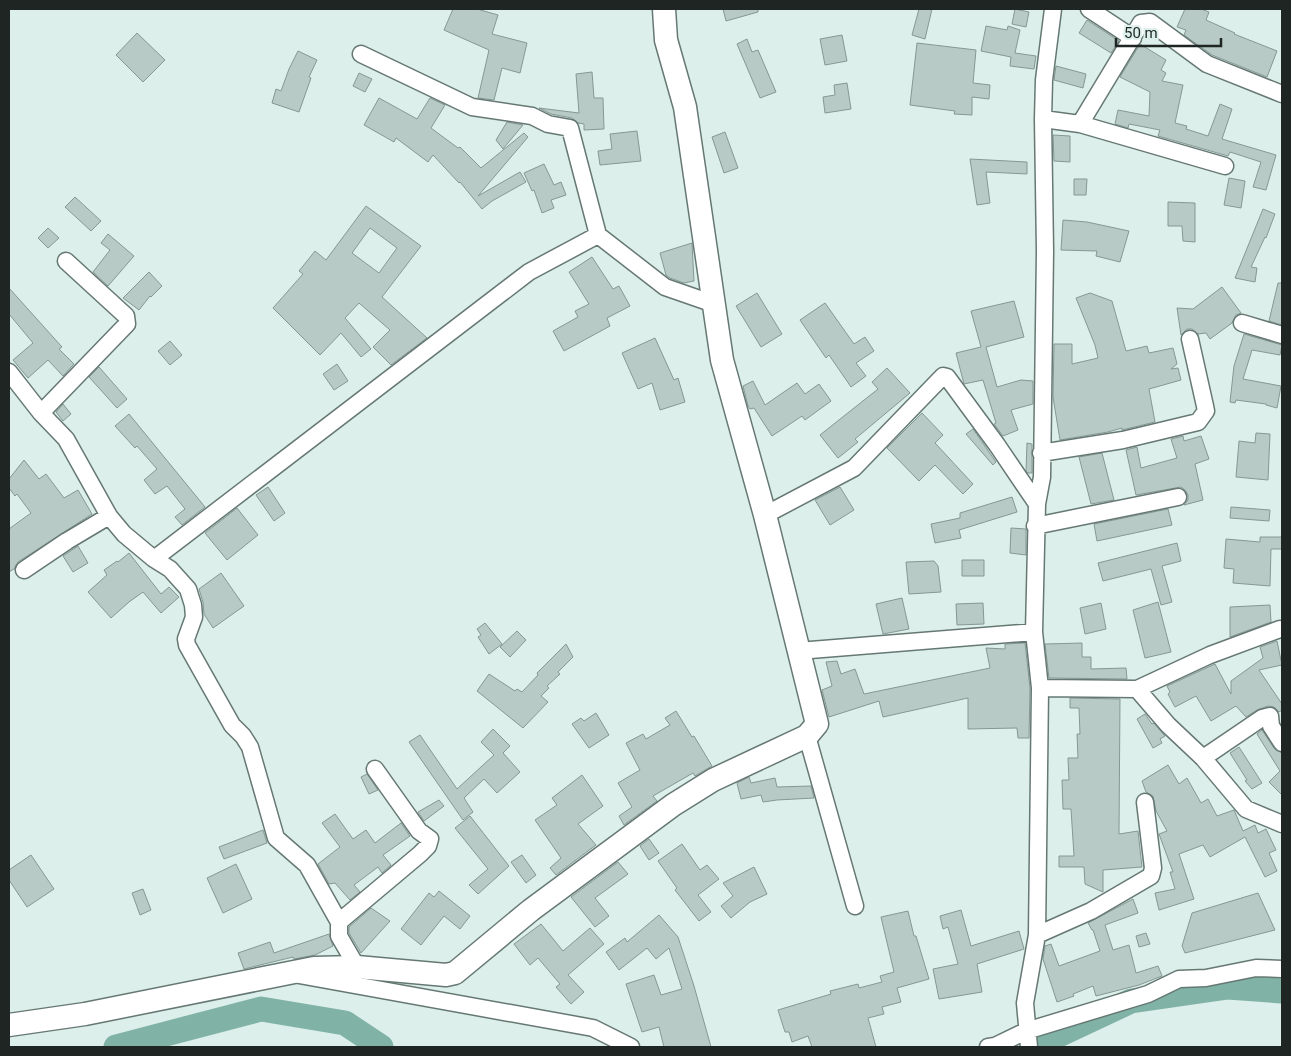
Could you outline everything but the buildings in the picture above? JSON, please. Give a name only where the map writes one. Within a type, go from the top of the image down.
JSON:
[{"type":"street","points":[[9,1025],[85,1014],[314,968],[357,967],[446,975],[455,973],[531,910],[673,805],[713,780],[807,736],[817,724],[765,515],[722,360],[685,107],[666,40],[664,9]]},
{"type":"street","points":[[1027,1039],[1025,1002],[1037,935],[1040,688],[1034,632],[1035,526],[1042,477],[1045,251],[1042,119],[1044,80],[1053,9]]},
{"type":"street","points":[[1089,9],[1133,38]]},
{"type":"street","points":[[1080,124],[1141,23],[1150,22],[1207,64],[1282,94]]},
{"type":"street","points":[[361,54],[472,107],[532,116],[548,124],[570,128],[598,235],[665,287],[714,304]]},
{"type":"street","points":[[1042,119],[1080,124],[1225,166]]},
{"type":"street","points":[[154,559],[528,272],[598,235]]},
{"type":"street","points":[[41,413],[128,324],[126,316],[66,261]]},
{"type":"street","points":[[1242,323],[1282,335]]},
{"type":"street","points":[[1041,453],[1123,440],[1198,422],[1206,411],[1206,406],[1190,339]]},
{"type":"street","points":[[9,372],[41,413],[66,439],[109,516],[124,534],[154,559],[170,569],[188,589],[193,605],[194,617],[186,640],[187,645],[232,725],[244,736],[250,747],[276,838],[306,865],[339,922],[339,936],[357,967]]},
{"type":"street","points":[[765,515],[854,468],[943,376],[947,377],[992,437],[1037,504]]},
{"type":"street","points":[[1035,526],[1178,497]]},
{"type":"street","points":[[24,570],[109,516]]},
{"type":"street","points":[[1040,688],[1137,689],[1210,655],[1280,629]]},
{"type":"street","points":[[798,651],[1034,632]]},
{"type":"street","points":[[1137,689],[1168,725],[1203,758],[1246,809],[1282,824]]},
{"type":"street","points":[[1203,758],[1262,718],[1270,716],[1271,726],[1282,743]]},
{"type":"street","points":[[807,736],[856,906]]},
{"type":"street","points":[[339,922],[420,854],[428,846],[430,840],[419,831],[375,769]]},
{"type":"street","points":[[1037,935],[1091,911],[1151,876],[1153,868],[1145,802]]},
{"type":"street","points":[[988,1047],[1027,1039],[1148,994],[1179,979],[1206,978],[1256,968],[1282,969]]},
{"type":"street","points":[[290,973],[593,1028],[631,1047]]},
{"type":"waterway","points":[[1033,1047],[1131,1001],[1228,987],[1282,991]]},
{"type":"waterway","points":[[116,1047],[261,1009],[345,1023],[381,1047]]}]
